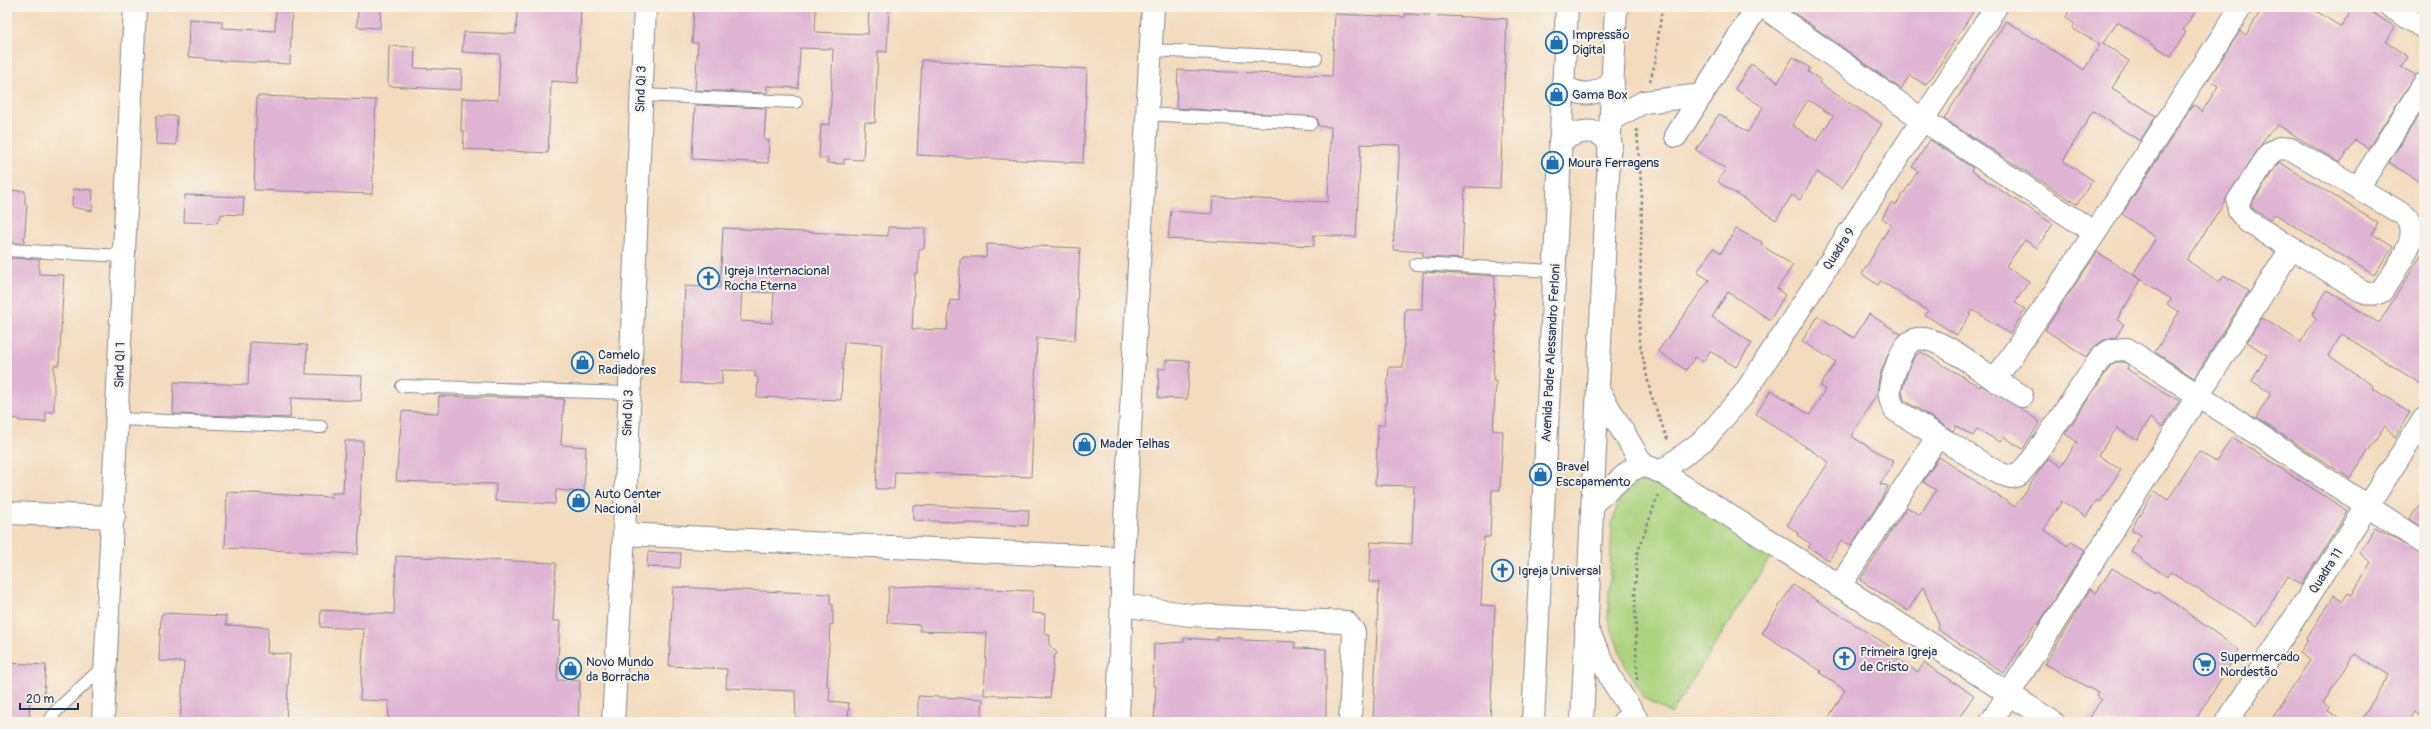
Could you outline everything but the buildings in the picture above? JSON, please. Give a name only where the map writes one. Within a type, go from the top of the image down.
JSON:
[{"type":"street","name":"Sind QI 1","points":[[103,722],[114,517],[135,7]]},
{"type":"street","name":"Sind Qi 3","points":[[613,722],[624,534],[628,393],[645,7]]},
{"type":"street","points":[[1118,722],[1123,605],[1123,558],[1153,7]]},
{"type":"street","name":"Avenida Padre Alessandro Ferloni","points":[[1533,722],[1555,271],[1562,86],[1567,7]]},
{"type":"street","points":[[1582,722],[1611,145],[1616,7]]},
{"type":"street","points":[[1676,136],[1757,7]]},
{"type":"street","points":[[1764,7],[1923,120],[2095,233]]},
{"type":"street","name":"Quadra 9","points":[[1593,503],[1631,470],[1654,476],[1705,439],[1744,394],[1996,7]]},
{"type":"street","points":[[1995,380],[2095,233],[2241,7]]},
{"type":"street","points":[[2391,7],[2420,19]]},
{"type":"street","points":[[1562,86],[1574,92],[1586,94],[1599,92],[1613,83]]},
{"type":"street","points":[[2358,188],[2424,84]]},
{"type":"street","points":[[1612,118],[1644,102],[1702,95]]},
{"type":"street","points":[[1560,142],[1567,137],[1585,132],[1599,133],[1611,145]]},
{"type":"street","points":[[2279,148],[2291,149],[2358,188],[2410,220],[2411,242],[2382,291],[2371,294],[2360,290],[2291,249],[2247,221],[2239,211],[2238,201],[2270,153],[2279,148]]},
{"type":"street","points":[[1991,722],[2291,249]]},
{"type":"street","points":[[2022,396],[1995,380],[1942,344],[1921,338],[1913,340],[1905,346],[1889,389],[1889,400],[1895,410],[1998,473],[2011,477],[2019,475],[2034,457],[2102,356],[2112,350],[2121,348],[2127,349],[2197,397],[2424,543]]},
{"type":"street","points":[[1598,390],[1654,476],[1839,587],[2053,722]]},
{"type":"street","name":"Quadra 11","points":[[2227,722],[2424,419]]},
{"type":"street","points":[[1839,587],[1938,436]]},
{"type":"street","points":[[7,512],[114,517]]},
{"type":"street","points":[[624,534],[1123,558]]},
{"type":"street","points":[[1123,605],[1190,615],[1334,620],[1346,622],[1354,632],[1350,722]]},
{"type":"street","points":[[1586,627],[1610,677],[1634,721]]},
{"type":"lane","points":[[1150,50],[1316,58]]},
{"type":"lane","points":[[641,95],[796,102]]},
{"type":"lane","points":[[1147,114],[1311,123]]},
{"type":"lane","points":[[7,250],[124,256]]},
{"type":"lane","points":[[1416,264],[1555,271]]},
{"type":"lane","points":[[402,386],[628,393]]},
{"type":"lane","points":[[118,419],[320,428]]},
{"type":"lane","points":[[49,722],[56,711],[106,665]]},
{"type":"path","points":[[1637,687],[1638,648],[1635,593],[1637,554],[1654,476],[1668,441],[1651,395],[1639,340],[1642,198],[1637,127],[1655,63],[1662,7]]},
{"type":"green space","points":[[1640,480],[1654,480],[1771,556],[1671,714],[1644,698],[1623,661],[1608,619],[1612,524],[1620,495]]},
{"type":"place","name":"Impressão Digital","points":[[1556,42]]},
{"type":"place","name":"Gama Box","points":[[1556,95]]},
{"type":"place","name":"Moura Ferragens","points":[[1552,163]]},
{"type":"place","name":"Igreja Internacional Rocha Eterna","points":[[708,278]]},
{"type":"place","name":"Camelo Radiadores","points":[[583,362]]},
{"type":"place","name":"Mader Telhas","points":[[1085,444]]},
{"type":"place","name":"Bravel Escapamento","points":[[1540,474]]},
{"type":"place","name":"Auto Center Nacional","points":[[579,501]]},
{"type":"place","name":"Igreja Universal","points":[[1503,571]]},
{"type":"place","name":"Primeira Igreja de Cristo","points":[[1844,659]]},
{"type":"place","name":"Supermercado Nordestão","points":[[2205,664]]},
{"type":"place","name":"Novo Mundo da Borracha","points":[[571,669]]}]
